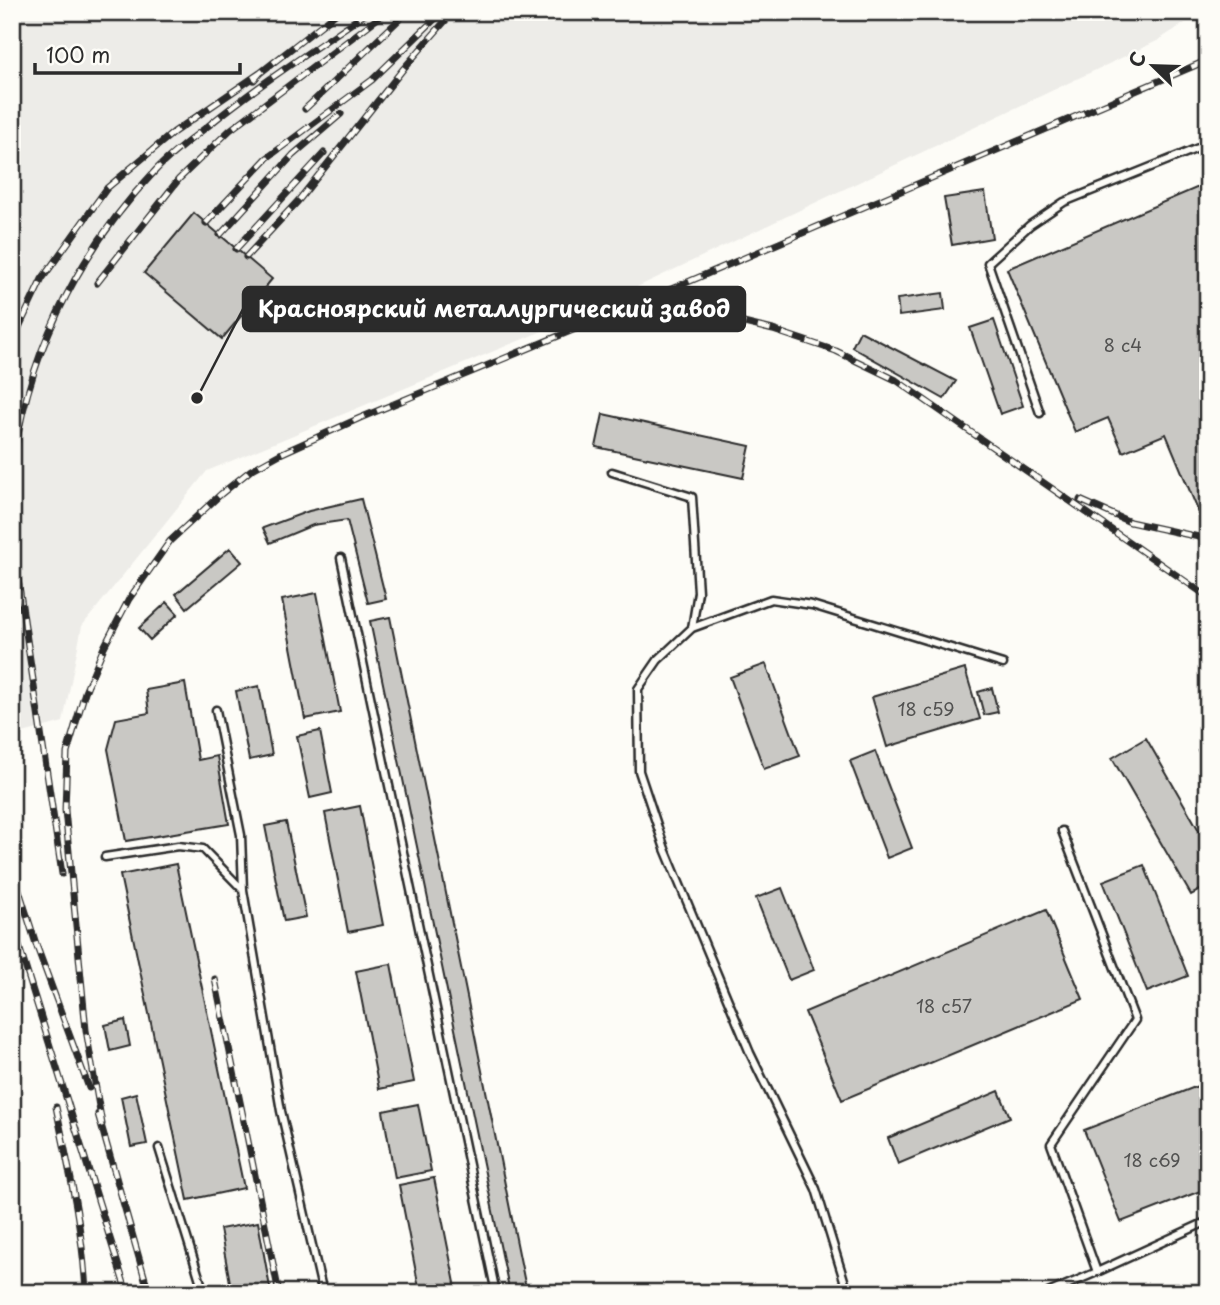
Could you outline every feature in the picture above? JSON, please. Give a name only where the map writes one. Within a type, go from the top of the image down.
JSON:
[{"type":"lane","points":[[1040,413],[988,264],[1030,225],[1064,202],[1208,144]]},
{"type":"lane","points":[[612,472],[692,497],[698,592],[692,628]]},
{"type":"lane","points":[[341,558],[496,1293]]},
{"type":"lane","points":[[848,1293],[816,1189],[750,1053],[665,849],[639,771],[638,689],[658,660],[692,628],[771,599],[812,605],[1003,664]]},
{"type":"lane","points":[[216,710],[241,835],[243,890],[281,1111],[323,1293]]},
{"type":"lane","points":[[1062,831],[1135,1020],[1051,1144],[1097,1272]]},
{"type":"lane","points":[[105,857],[178,846],[203,849],[243,890]]},
{"type":"lane","points":[[159,1148],[204,1293]]},
{"type":"lane","points":[[1048,1293],[1208,1221]]},
{"type":"shaded area","points":[[12,12],[1202,12],[1157,41],[559,324],[207,471],[82,626],[63,722],[12,736]]},
{"type":"building","points":[[1208,183],[1208,509],[1199,513],[1166,434],[1123,452],[1108,418],[1075,432],[1007,269]]},
{"type":"building","points":[[985,192],[992,238],[952,245],[944,198]]},
{"type":"building","points":[[194,213],[272,279],[222,339],[144,273]]},
{"type":"building","points":[[943,293],[945,310],[899,316],[897,299]]},
{"type":"building","points":[[994,320],[1023,406],[1000,414],[970,328]]},
{"type":"building","points":[[860,331],[956,381],[944,399],[852,347]]},
{"type":"building","points":[[603,414],[750,446],[743,478],[596,447]]},
{"type":"building","points":[[361,499],[386,599],[368,603],[347,520],[313,525],[270,543],[263,528],[309,511]]},
{"type":"building","points":[[230,548],[242,562],[187,608],[176,594]]},
{"type":"building","points":[[317,593],[340,712],[305,719],[282,600]]},
{"type":"building","points":[[167,602],[178,614],[150,640],[139,628]]},
{"type":"building","points":[[390,617],[527,1293],[510,1293],[370,621]]},
{"type":"building","points":[[766,664],[800,756],[764,769],[730,677]]},
{"type":"building","points":[[965,669],[980,719],[887,747],[872,697]]},
{"type":"building","points":[[185,683],[198,760],[217,756],[229,824],[126,841],[108,749],[116,719],[149,713],[146,690]]},
{"type":"building","points":[[259,686],[272,755],[249,760],[236,691]]},
{"type":"building","points":[[992,688],[998,712],[984,715],[978,692]]},
{"type":"building","points":[[320,731],[332,793],[310,798],[297,736]]},
{"type":"building","points":[[1146,738],[1208,846],[1208,886],[1191,895],[1112,758]]},
{"type":"building","points":[[1208,746],[1208,773],[1198,750]]},
{"type":"building","points":[[875,751],[912,848],[887,858],[850,761]]},
{"type":"building","points":[[360,806],[383,925],[348,932],[325,813]]},
{"type":"building","points":[[286,822],[306,917],[284,921],[265,826]]},
{"type":"building","points":[[176,864],[244,1188],[188,1200],[120,875]]},
{"type":"building","points":[[1144,865],[1188,976],[1147,992],[1103,881]]},
{"type":"building","points":[[782,888],[814,970],[789,980],[756,898]]},
{"type":"building","points":[[1046,910],[1083,999],[842,1100],[805,1012]]},
{"type":"building","points":[[391,964],[414,1082],[379,1089],[356,971]]},
{"type":"building","points":[[125,1020],[130,1046],[110,1051],[105,1025]]},
{"type":"building","points":[[1208,1082],[1208,1188],[1121,1222],[1084,1130]]},
{"type":"building","points":[[999,1091],[1010,1117],[898,1164],[888,1138]]},
{"type":"building","points":[[136,1093],[147,1144],[131,1147],[121,1097]]},
{"type":"building","points":[[418,1104],[431,1171],[395,1178],[383,1111]]},
{"type":"building","points":[[434,1178],[457,1293],[420,1293],[399,1185]]},
{"type":"building","points":[[258,1222],[271,1293],[232,1293],[220,1229]]},
{"type":"railway","points":[[254,80],[338,12]]},
{"type":"railway","points":[[12,477],[18,435],[41,352],[78,274],[127,203],[161,165],[227,111],[368,12]]},
{"type":"railway","points":[[97,283],[179,179],[230,130],[386,12]]},
{"type":"railway","points":[[305,109],[407,12]]},
{"type":"railway","points":[[246,257],[298,201],[404,68],[453,12]]},
{"type":"railway","points":[[206,223],[267,158],[372,80],[440,14]]},
{"type":"railway","points":[[102,1124],[86,1030],[65,810],[67,753],[85,692],[104,647],[129,599],[170,541],[251,470],[280,454],[1208,60]]},
{"type":"railway","points":[[12,342],[42,279],[107,188],[174,132],[260,73]]},
{"type":"railway","points":[[220,235],[293,155],[341,114]]},
{"type":"railway","points":[[236,249],[324,153]]},
{"type":"railway","points":[[604,325],[645,316],[715,316],[773,330],[836,351],[896,380],[1208,597]]},
{"type":"railway","points":[[1080,500],[1130,522],[1208,539]]},
{"type":"railway","points":[[12,539],[62,874]]},
{"type":"railway","points":[[12,868],[37,947],[89,1088]]},
{"type":"railway","points":[[12,924],[127,1293]]},
{"type":"railway","points":[[215,979],[279,1293]]},
{"type":"railway","points":[[56,1107],[79,1223],[86,1293]]},
{"type":"railway","points":[[98,1114],[149,1293]]},
{"type":"place","name":"Красноярский металлургический завод","points":[[197,398]]}]
